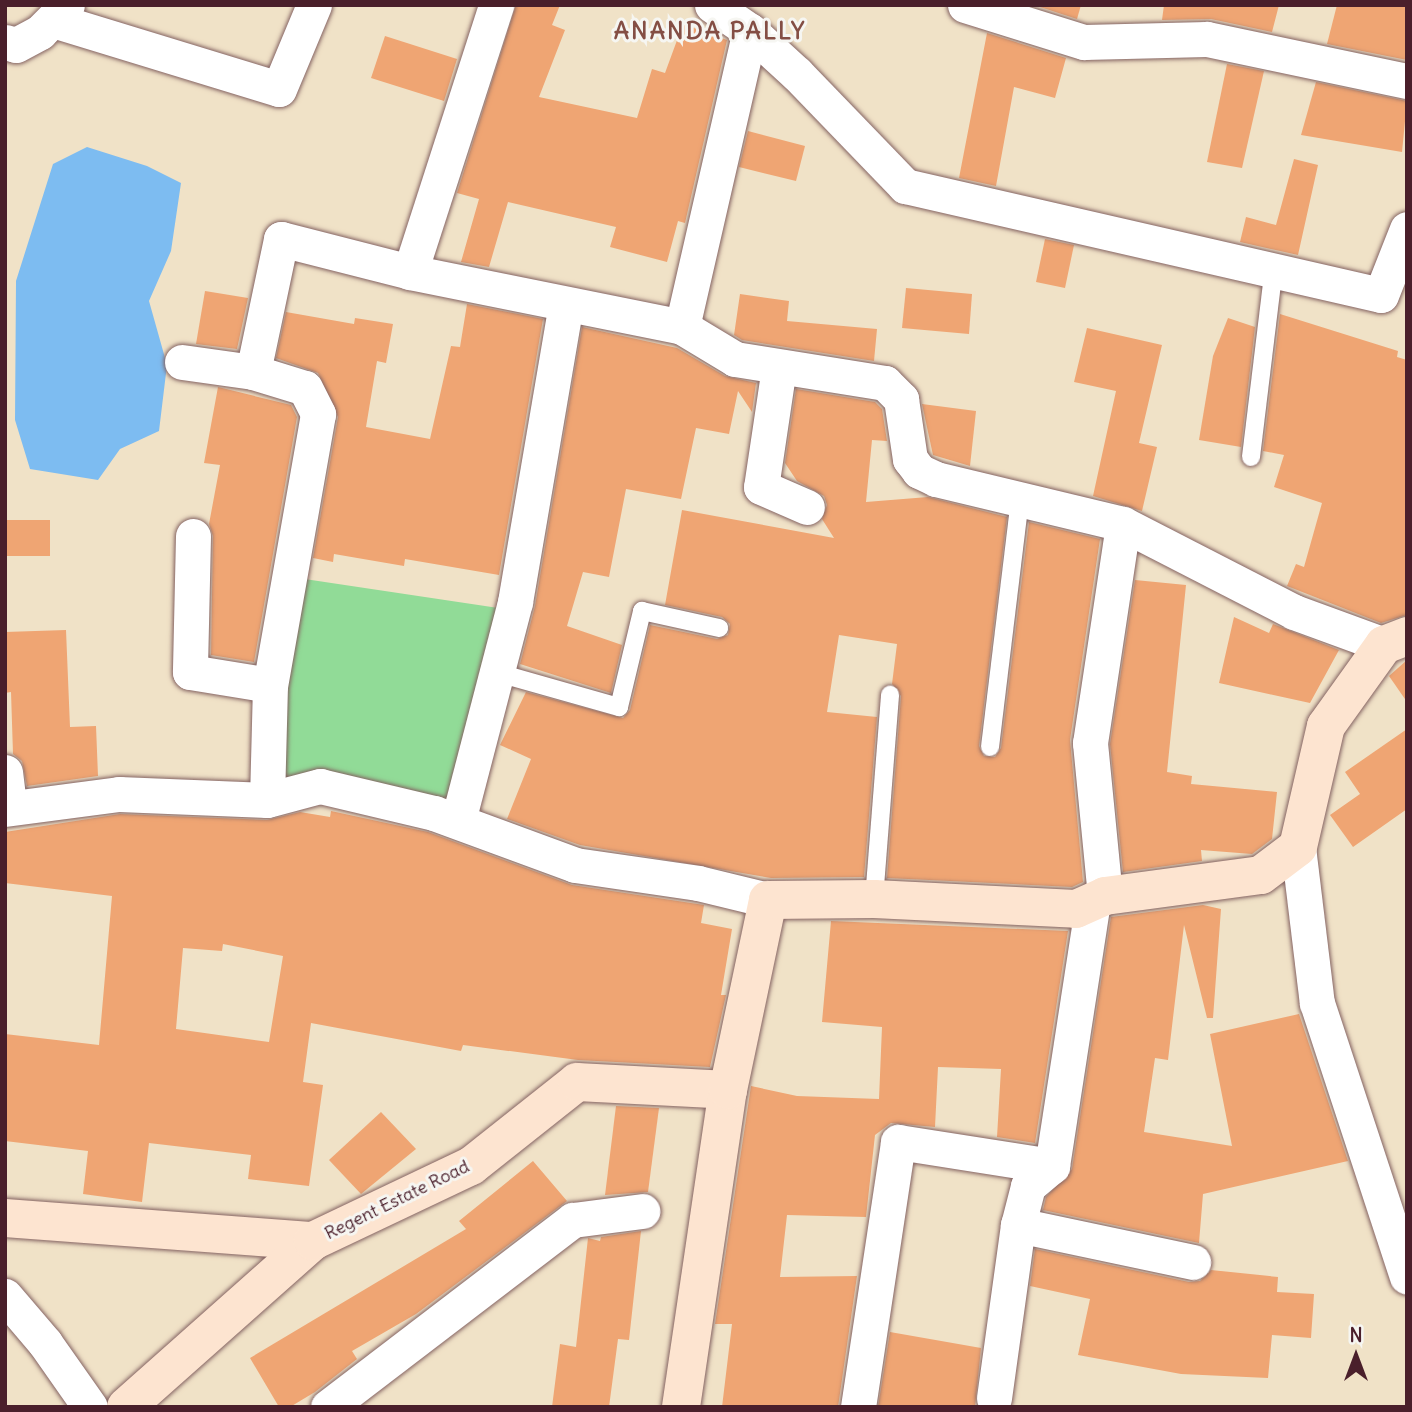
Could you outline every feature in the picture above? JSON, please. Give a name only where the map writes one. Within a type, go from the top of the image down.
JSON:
[{"type":"street","points":[[5,42],[16,45],[60,13],[279,89],[314,5]]},
{"type":"street","points":[[410,272],[496,5]]},
{"type":"street","points":[[712,5],[750,31],[905,186],[1273,268],[1381,295],[1407,229]]},
{"type":"street","points":[[965,5],[1084,42],[1208,38],[1407,81]]},
{"type":"street","points":[[682,327],[750,31]]},
{"type":"street","points":[[253,372],[281,239],[410,272],[682,327],[735,359],[885,383],[901,399],[910,459],[919,471],[1020,500],[1123,524],[1294,612],[1396,641],[1326,726],[1298,847],[1317,1003],[1395,1205],[1407,1277]]},
{"type":"street","points":[[458,821],[515,602],[566,304]]},
{"type":"street","points":[[182,362],[253,372],[305,388],[318,414],[270,685],[267,800]]},
{"type":"street","points":[[779,367],[761,488],[807,507]]},
{"type":"street","points":[[994,1398],[1018,1225],[1028,1186],[1052,1166],[1099,899],[1090,743],[1123,524]]},
{"type":"street","points":[[193,536],[190,672],[270,685]]},
{"type":"street","points":[[5,772],[7,808],[119,794],[267,800],[320,786],[458,821],[575,865],[698,883],[768,900],[874,899],[1076,909],[1099,899],[1261,875],[1298,847]]},
{"type":"street","points":[[681,1407],[728,1090],[768,900]]},
{"type":"street","name":"Regent Estate Road","points":[[126,1407],[313,1241],[471,1166],[577,1082],[728,1090]]},
{"type":"street","points":[[858,1407],[898,1142],[1052,1166]]},
{"type":"street","points":[[328,1407],[573,1220],[642,1211]]},
{"type":"street","points":[[5,1218],[313,1241]]},
{"type":"street","points":[[1018,1225],[1192,1262]]},
{"type":"street","points":[[5,1296],[45,1343],[90,1407]]},
{"type":"lane","points":[[1251,457],[1273,268]]},
{"type":"lane","points":[[990,747],[1020,500]]},
{"type":"lane","points":[[495,672],[618,707],[642,611],[719,628]]},
{"type":"lane","points":[[874,899],[890,695]]},
{"type":"green space","points":[[298,578],[512,610],[455,808],[282,781],[280,687]]},
{"type":"water","points":[[87,147],[147,166],[181,183],[171,251],[149,301],[167,365],[159,431],[120,449],[98,480],[30,469],[15,420],[16,281],[53,164]]},
{"type":"building","points":[[516,5],[560,5],[552,25],[565,30],[539,97],[637,118],[652,69],[665,73],[683,24],[727,40],[685,223],[678,221],[667,262],[610,247],[616,227],[508,202],[489,267],[461,262],[479,199],[457,193]]},
{"type":"building","points":[[1034,5],[1081,5],[1077,19]]},
{"type":"building","points":[[1164,5],[1279,5],[1272,32],[1211,19],[1162,20]]},
{"type":"building","points":[[1337,5],[1407,5],[1407,60],[1327,44]]},
{"type":"building","points":[[987,33],[1066,58],[1055,98],[1014,87],[996,186],[959,178]]},
{"type":"building","points":[[385,36],[457,59],[444,101],[371,78]]},
{"type":"building","points":[[1227,64],[1264,71],[1242,168],[1207,162]]},
{"type":"building","points":[[1316,82],[1407,101],[1402,152],[1301,135]]},
{"type":"building","points":[[748,131],[805,146],[796,181],[739,167]]},
{"type":"building","points":[[1294,159],[1318,165],[1298,255],[1240,242],[1246,217],[1276,225]]},
{"type":"building","points":[[1045,239],[1074,245],[1065,288],[1036,282]]},
{"type":"building","points":[[906,288],[972,294],[969,334],[902,328]]},
{"type":"building","points":[[205,291],[248,298],[237,349],[196,344]]},
{"type":"building","points":[[740,294],[789,301],[787,321],[877,329],[874,361],[742,340],[734,335]]},
{"type":"building","points":[[467,304],[543,319],[499,575],[405,559],[404,566],[334,554],[333,562],[313,558],[338,417],[318,373],[276,358],[286,312],[354,324],[355,318],[393,324],[386,363],[377,361],[366,427],[430,439],[451,346],[460,347]]},
{"type":"building","points":[[1280,314],[1398,351],[1397,357],[1407,360],[1407,615],[1381,623],[1287,586],[1296,564],[1304,567],[1322,503],[1274,487],[1284,455],[1263,451]]},
{"type":"building","points":[[1228,318],[1255,327],[1241,447],[1199,440],[1213,356]]},
{"type":"building","points":[[582,327],[677,348],[725,376],[756,383],[752,412],[738,391],[729,434],[696,428],[681,499],[626,489],[609,577],[583,572],[567,626],[622,645],[611,693],[520,664],[535,606]]},
{"type":"building","points":[[1087,328],[1162,345],[1139,443],[1157,447],[1142,511],[1093,496],[1116,391],[1074,382]]},
{"type":"building","points":[[218,387],[291,405],[297,417],[254,662],[211,655],[213,536],[209,524],[220,465],[204,463]]},
{"type":"building","points":[[796,389],[875,402],[882,409],[887,441],[872,440],[866,502],[928,497],[1007,517],[979,746],[984,756],[995,757],[1001,748],[1029,522],[1100,539],[1070,740],[1083,882],[1072,887],[887,878],[901,696],[892,684],[897,644],[839,635],[827,712],[877,717],[864,877],[771,878],[580,845],[507,819],[531,759],[500,745],[526,692],[623,718],[630,710],[650,625],[717,639],[728,635],[730,624],[722,617],[665,605],[682,510],[834,538],[822,519],[827,505],[824,496],[797,481],[785,463]]},
{"type":"building","points":[[922,404],[976,411],[970,466],[933,455]]},
{"type":"building","points":[[5,520],[50,520],[50,556],[5,556]]},
{"type":"building","points":[[1135,580],[1186,585],[1167,772],[1192,776],[1191,784],[1277,792],[1272,839],[1252,854],[1201,850],[1202,861],[1123,872],[1110,744]]},
{"type":"building","points":[[1234,617],[1269,633],[1273,624],[1339,650],[1310,703],[1219,683]]},
{"type":"building","points":[[66,630],[70,727],[96,726],[98,776],[27,786],[22,761],[13,754],[11,692],[5,693],[5,632]]},
{"type":"building","points":[[1407,660],[1407,702],[1389,676]]},
{"type":"building","points":[[1407,729],[1407,809],[1353,847],[1330,815],[1360,794],[1345,772]]},
{"type":"building","points":[[331,811],[428,832],[572,885],[704,905],[701,923],[732,929],[721,995],[726,995],[710,1067],[578,1060],[463,1045],[461,1051],[311,1023],[303,1082],[323,1085],[309,1186],[248,1179],[251,1155],[149,1143],[142,1202],[83,1194],[88,1151],[5,1141],[5,1034],[99,1045],[112,896],[5,883],[5,832],[120,814],[267,820],[300,812],[330,817]],"holes":[[[223,944],[283,956],[269,1042],[176,1029],[183,948],[222,951]]]},
{"type":"building","points":[[1203,905],[1221,909],[1213,1018],[1207,1018],[1184,925],[1168,1060],[1155,1058],[1144,1132],[1232,1146],[1210,1034],[1299,1014],[1348,1161],[1203,1194],[1199,1243],[1043,1210],[1046,1197],[1072,1169],[1111,917]]},
{"type":"building","points":[[831,921],[1068,931],[1035,1143],[997,1137],[1001,1069],[938,1067],[935,1127],[891,1123],[875,1135],[866,1217],[787,1215],[780,1277],[857,1276],[838,1407],[722,1407],[732,1324],[715,1324],[751,1086],[797,1096],[879,1099],[882,1027],[822,1022]]},
{"type":"building","points":[[616,1106],[659,1108],[648,1192],[605,1195]]},
{"type":"building","points":[[381,1112],[416,1149],[361,1194],[329,1160]]},
{"type":"building","points":[[533,1161],[567,1201],[416,1314],[352,1351],[357,1359],[315,1392],[290,1407],[279,1407],[250,1358],[466,1229],[459,1221]]},
{"type":"building","points":[[641,1231],[629,1340],[618,1339],[609,1407],[552,1407],[560,1344],[576,1347],[588,1238],[600,1241],[601,1237]]},
{"type":"building","points":[[1035,1249],[1189,1282],[1200,1281],[1211,1270],[1278,1277],[1277,1292],[1314,1294],[1311,1338],[1272,1335],[1268,1378],[1181,1374],[1078,1355],[1090,1299],[1030,1286]]},
{"type":"building","points":[[890,1332],[981,1348],[975,1407],[878,1407]]},
{"type":"district","name":"ANANDA PALLY","points":[[710,31]]}]
